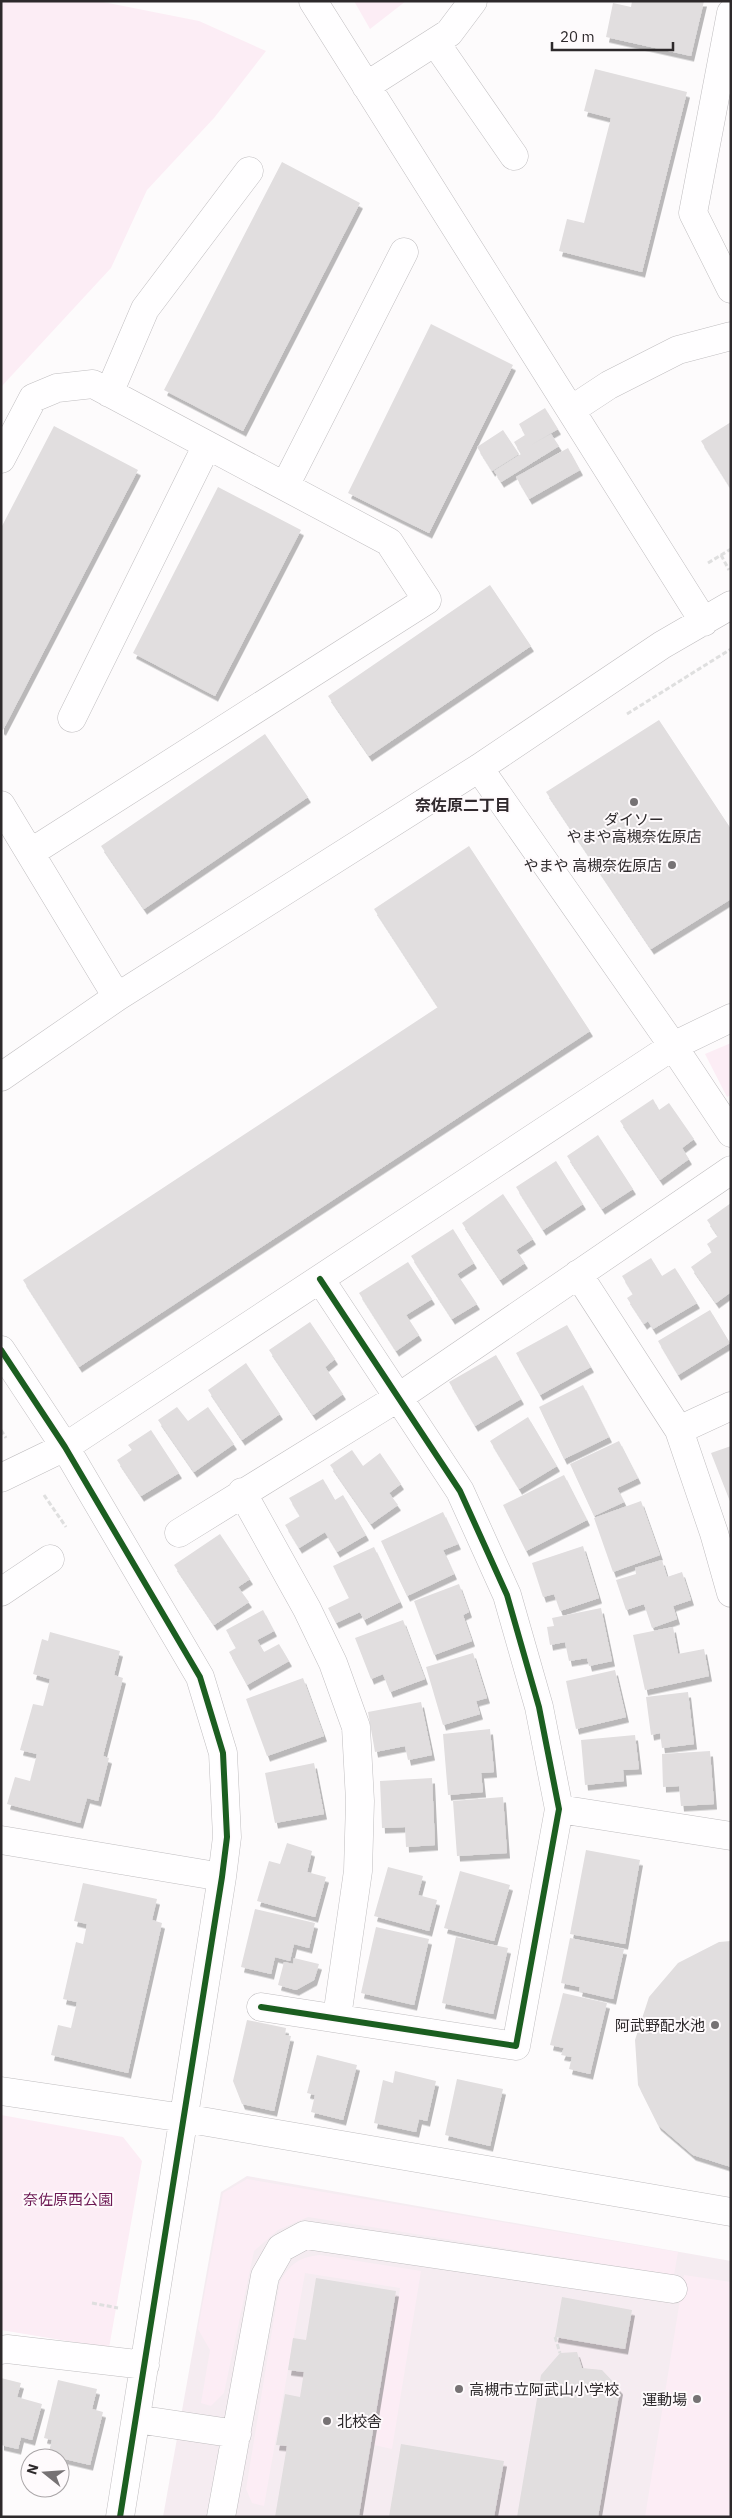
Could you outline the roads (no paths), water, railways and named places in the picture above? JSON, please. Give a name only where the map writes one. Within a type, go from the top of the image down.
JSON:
[{"type":"street","points":[[313,1],[704,622]]},
{"type":"street","points":[[366,86],[449,33],[472,1]]},
{"type":"street","points":[[731,14],[693,213],[731,289]]},
{"type":"street","points":[[435,42],[514,156]]},
{"type":"street","points":[[109,393],[145,309],[249,171]]},
{"type":"street","points":[[285,486],[404,252]]},
{"type":"street","points":[[571,410],[609,385],[678,350],[731,336]]},
{"type":"street","points":[[1,459],[33,398],[57,388],[93,384],[389,542],[427,600],[30,853]]},
{"type":"street","points":[[72,718],[207,445]]},
{"type":"street","points":[[1,1077],[117,997],[479,768],[662,645],[731,605]]},
{"type":"street","points":[[479,768],[673,1046],[731,1134]]},
{"type":"street","points":[[1,805],[117,997]]},
{"type":"street","points":[[13,1472],[65,1446],[673,1046],[731,1018]]},
{"type":"street","points":[[179,1533],[242,1492],[399,1397],[731,1170]]},
{"type":"street","points":[[578,1274],[679,1430],[714,1533],[731,1593]]},
{"type":"street","points":[[261,2007],[337,2017],[516,2046],[559,1809],[539,1707],[507,1595],[460,1491],[320,1279]]},
{"type":"street","points":[[1,1350],[65,1446],[200,1677],[224,1752],[227,1837],[222,1877],[136,2419],[126,2516]]},
{"type":"street","points":[[679,1430],[731,1406]]},
{"type":"street","points":[[242,1492],[307,1609],[332,1663],[356,1727],[360,1801],[358,1871],[337,2017]]},
{"type":"street","points":[[1,1592],[50,1559]]},
{"type":"street","points":[[559,1809],[731,1836]]},
{"type":"street","points":[[1,1840],[222,1877]]},
{"type":"street","points":[[1,2091],[184,2118],[731,2212]]},
{"type":"street","points":[[221,2517],[265,2276],[280,2248],[305,2235],[673,2289]]},
{"type":"street","points":[[1,2350],[8,2348],[144,2366]]},
{"type":"street","points":[[136,2419],[237,2434]]},
{"type":"place","name":"ダイソー やまや高槻奈佐原店","points":[[634,802]]},
{"type":"place","name":"やまや 高槻奈佐原店","points":[[672,865]]},
{"type":"place","name":"阿武野配水池","points":[[715,2025]]},
{"type":"place","name":"高槻市立阿武山小学校","points":[[459,2389]]},
{"type":"place","name":"運動場","points":[[697,2399]]},
{"type":"place","name":"北校舎","points":[[327,2421]]},
{"type":"district","name":"奈佐原二丁目","points":[[463,805]]},
{"type":"park label","name":"奈佐原西公園","points":[[68,2199]]}]
